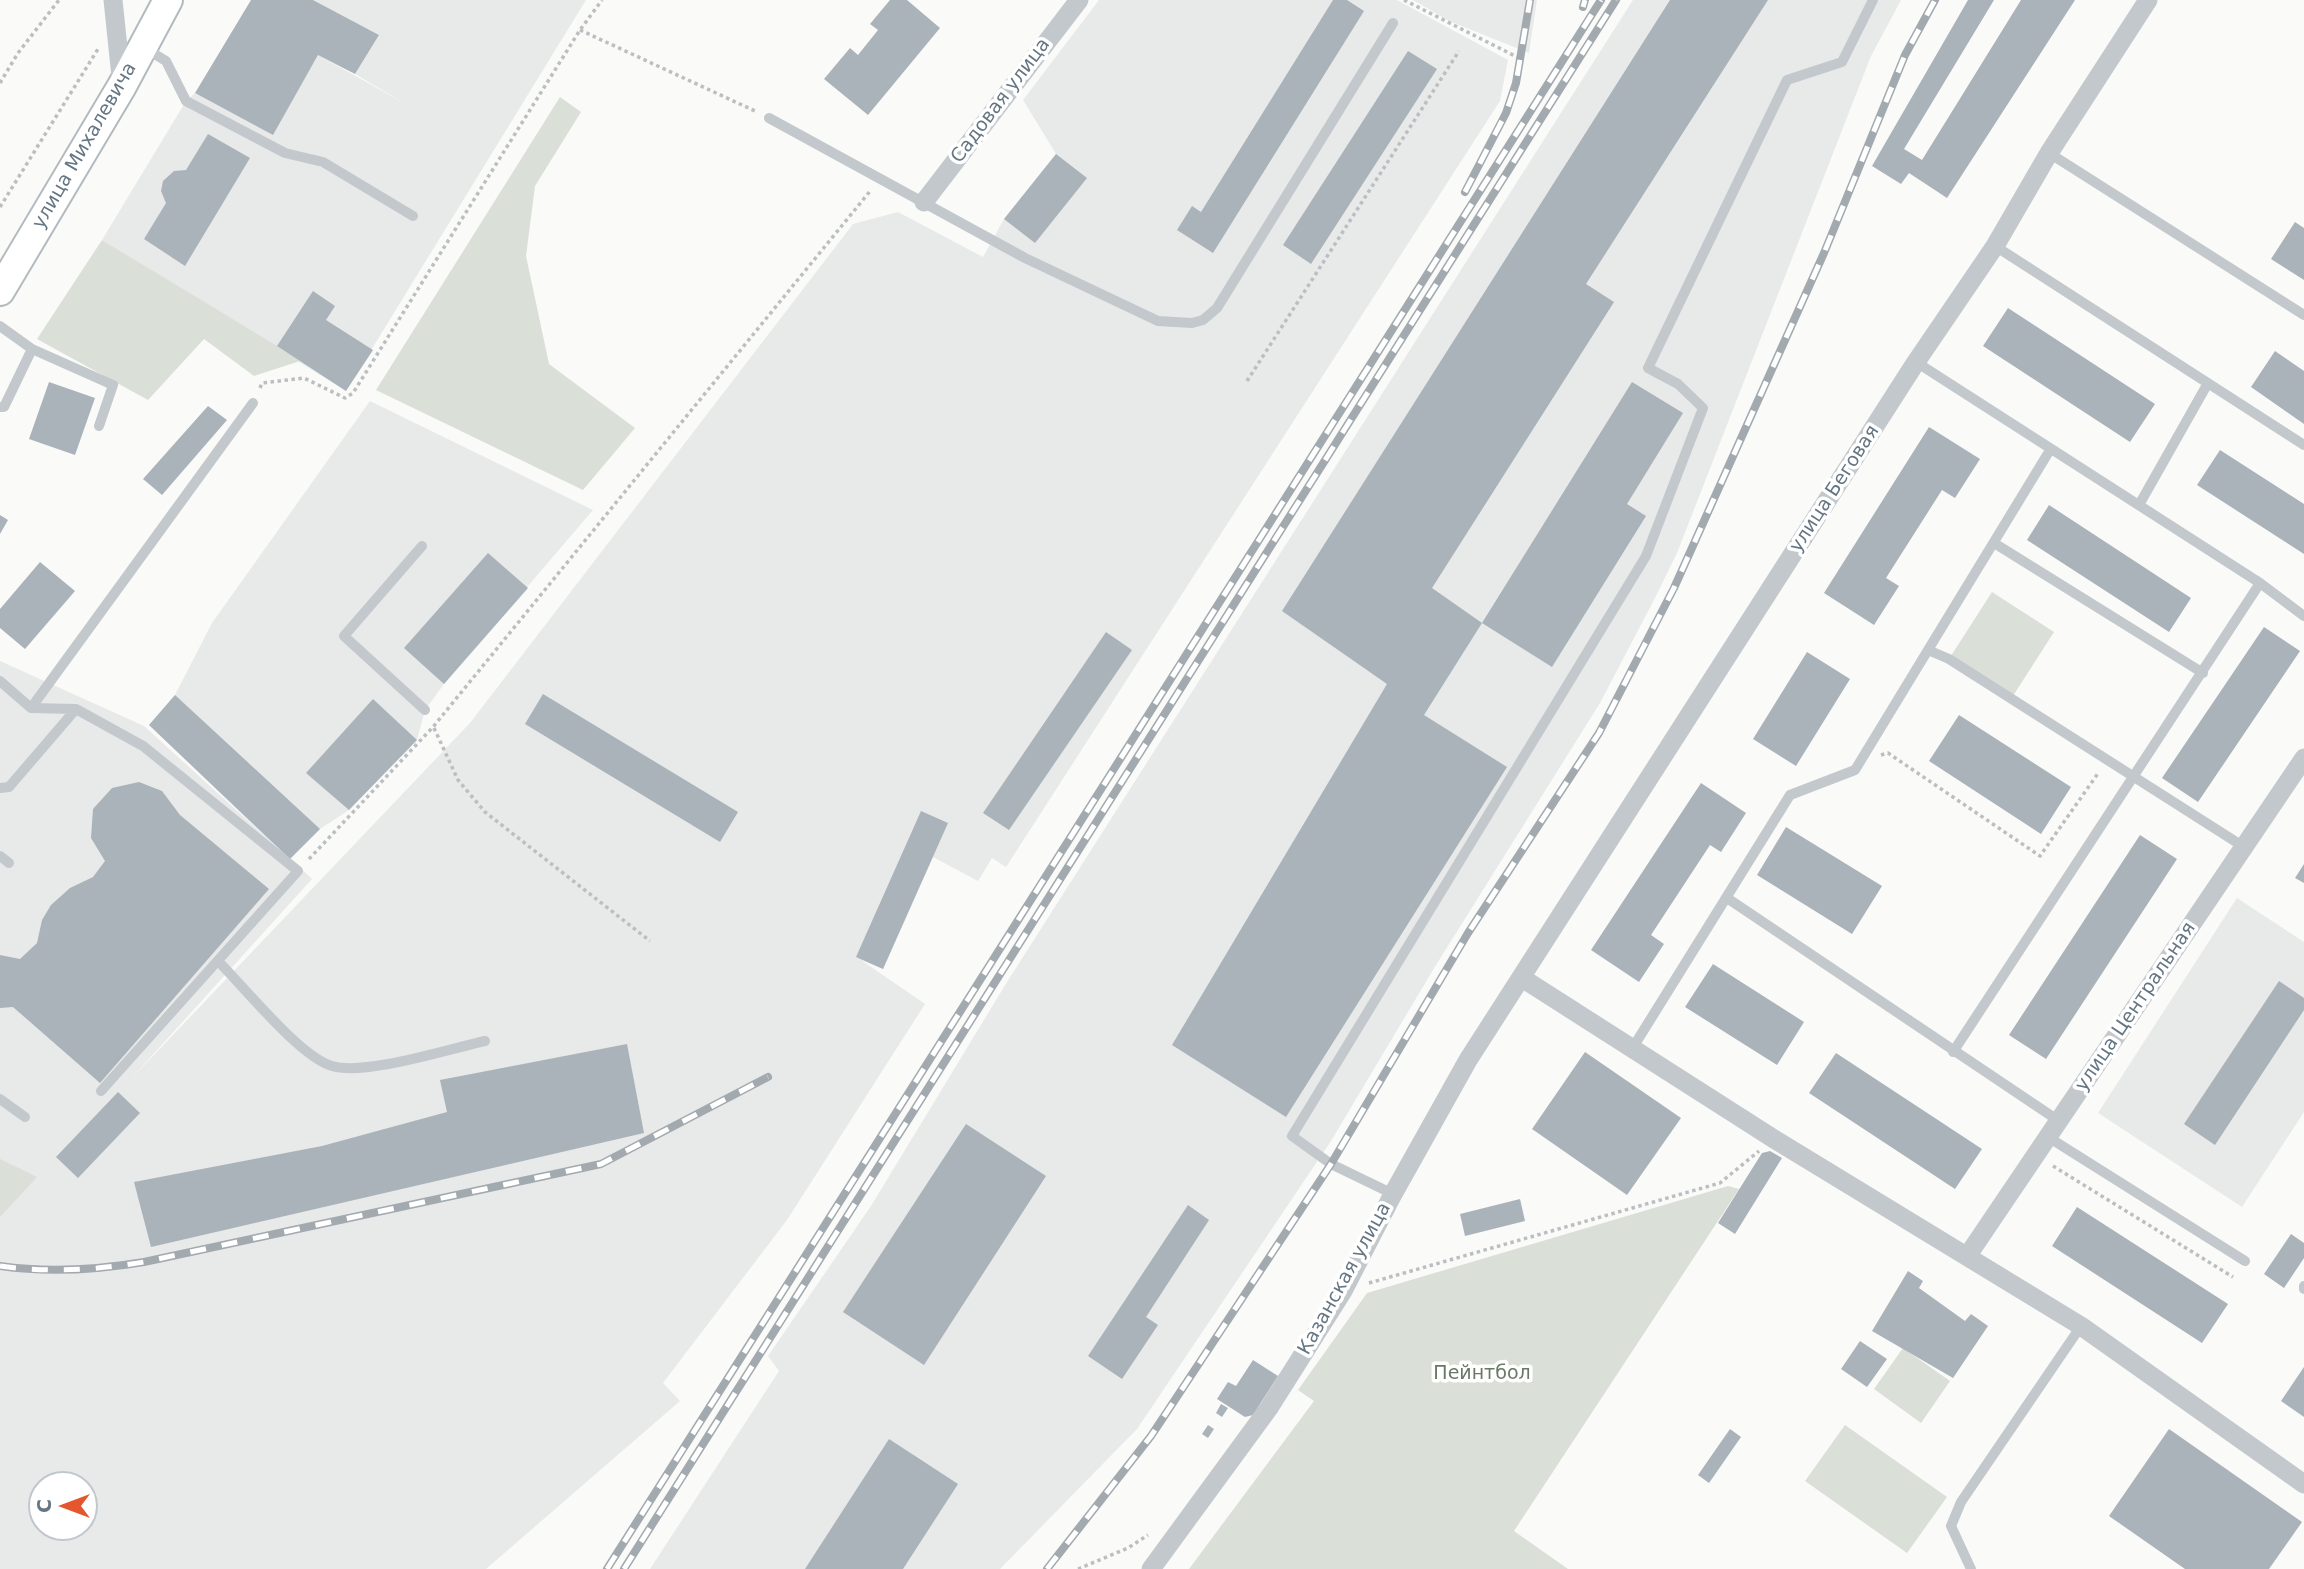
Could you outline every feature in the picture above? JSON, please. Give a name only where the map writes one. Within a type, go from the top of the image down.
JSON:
[{"type":"main road","name":"улица Михалевича","points":[[0,291],[122,86],[169,0]]},
{"type":"street","points":[[113,0],[122,86]]},
{"type":"street","name":"Садовая улица","points":[[924,202],[1079,0]]},
{"type":"street","name":"улица Беговая","points":[[1522,978],[1916,362],[1995,246],[2049,152],[2148,0]]},
{"type":"street","name":"улица Центральная","points":[[1968,1255],[2304,758]]},
{"type":"street","points":[[1522,978],[1774,1139],[2081,1326],[2304,1483]]},
{"type":"street","name":"Казанская улица","points":[[1151,1569],[1269,1408],[1343,1290],[1468,1060],[1522,978]]},
{"type":"lane","points":[[1393,1194],[1331,1164],[1293,1136],[1646,556],[1703,408],[1678,384],[1648,368],[1787,80],[1842,62],[1873,0]]},
{"type":"lane","points":[[769,118],[1025,258],[1158,321],[1180,325],[1203,320],[1217,308],[1393,23]]},
{"type":"lane","points":[[143,47],[166,61],[186,101],[285,152],[323,162],[414,216]]},
{"type":"lane","points":[[2049,152],[2304,315]]},
{"type":"lane","points":[[1995,246],[2304,445]]},
{"type":"lane","points":[[0,326],[32,349],[113,385],[99,426]]},
{"type":"lane","points":[[0,407],[4,407],[32,349]]},
{"type":"lane","points":[[1916,362],[2260,583],[2304,616]]},
{"type":"lane","points":[[2139,505],[2208,383]]},
{"type":"lane","points":[[31,708],[253,403]]},
{"type":"lane","points":[[1632,1049],[1790,795],[1855,770],[2050,450]]},
{"type":"lane","points":[[1994,543],[2203,673]]},
{"type":"lane","points":[[422,545],[344,636],[425,710]]},
{"type":"lane","points":[[1953,1052],[2260,583]]},
{"type":"lane","points":[[1928,650],[1949,659],[2244,847]]},
{"type":"lane","points":[[0,681],[31,708],[76,709],[164,760],[298,871],[101,1091]]},
{"type":"lane","points":[[0,788],[9,787],[76,709]]},
{"type":"lane","points":[[0,856],[9,863]]},
{"type":"lane","points":[[1727,898],[1953,1052],[2053,1129],[2245,1261]]},
{"type":"lane","points":[[218,961],[310,1054],[335,1067],[363,1068],[485,1041]]},
{"type":"lane","points":[[0,1099],[25,1117]]},
{"type":"lane","points":[[1971,1569],[1951,1526],[1961,1502],[2081,1326]]},
{"type":"path","points":[[0,83],[18,53],[59,0]]},
{"type":"path","points":[[253,403],[262,383],[303,378],[345,398],[353,393],[580,30],[602,0]]},
{"type":"path","points":[[1404,0],[1521,59]]},
{"type":"path","points":[[580,30],[769,118]]},
{"type":"path","points":[[0,207],[99,48]]},
{"type":"path","points":[[1247,381],[1459,51]]},
{"type":"path","points":[[298,871],[433,727],[881,178]]},
{"type":"path","points":[[425,710],[458,780],[485,812],[650,942]]},
{"type":"path","points":[[1862,758],[1888,753],[2040,856],[2107,760]]},
{"type":"path","points":[[1343,1290],[1720,1183],[1774,1139]]},
{"type":"path","points":[[2045,1166],[2059,1169],[2233,1277]]},
{"type":"shaded area","points":[[313,0],[586,0],[346,391],[102,240],[186,101],[195,93],[273,134],[318,55],[404,103],[355,74],[379,35]]},
{"type":"shaded area","points":[[1099,0],[1397,0],[1508,60],[1500,101],[1006,867],[992,858],[978,881],[933,857],[883,969],[861,960],[925,1004],[787,1220],[663,1383],[680,1401],[486,1569],[0,1569],[0,661],[144,726],[267,838],[149,725],[175,695],[212,623],[370,401],[593,510],[444,684],[425,710],[417,740],[349,810],[320,829],[290,858],[312,879],[130,1080],[470,723],[853,224],[898,212],[983,257],[1004,219],[1056,154],[1023,100]]},
{"type":"shaded area","points":[[1413,0],[1537,0],[1529,53],[1449,21]]},
{"type":"shaded area","points":[[1633,0],[1901,0],[1871,56],[1677,553],[1655,598],[1600,703],[1436,965],[1331,1141],[1137,1429],[1000,1569],[650,1569],[779,1371],[768,1356],[871,1206],[1007,982]]},
{"type":"shaded area","points":[[2237,898],[2304,942],[2304,1112],[2242,1207],[2098,1113]]},
{"type":"green space","points":[[560,97],[581,112],[535,186],[526,256],[549,364],[635,428],[583,490],[376,390]]},
{"type":"green space","points":[[102,240],[300,361],[254,376],[204,339],[148,400],[37,339]]},
{"type":"green space","points":[[1992,592],[2054,632],[2011,699],[1949,659]]},
{"type":"green space","points":[[0,1159],[37,1177],[0,1217]]},
{"type":"green space","name":"Пейнтбол","points":[[1728,1186],[1739,1189],[1514,1531],[1568,1569],[1189,1569],[1314,1401],[1298,1390],[1367,1293]]},
{"type":"green space","points":[[1903,1348],[1950,1381],[1921,1423],[1874,1389]]},
{"type":"green space","points":[[1845,1425],[1947,1497],[1907,1553],[1805,1481]]},
{"type":"building","points":[[251,0],[313,0],[379,35],[355,74],[318,55],[273,135],[195,93]]},
{"type":"building","points":[[890,0],[907,0],[940,28],[868,115],[824,79],[850,48],[858,55],[878,30],[870,24]]},
{"type":"building","points":[[1333,0],[1347,0],[1364,11],[1213,253],[1177,230],[1192,206],[1201,212]]},
{"type":"building","points":[[1670,0],[1768,0],[1586,284],[1614,302],[1432,588],[1482,623],[1424,715],[1507,767],[1286,1117],[1172,1045],[1387,684],[1282,611]]},
{"type":"building","points":[[1968,0],[1994,0],[1904,149],[1922,160],[2021,0],[2075,0],[1947,198],[1909,173],[1901,184],[1872,166]]},
{"type":"building","points":[[1408,51],[1437,69],[1311,264],[1283,245]]},
{"type":"building","points":[[208,134],[250,158],[185,266],[144,239],[166,203],[161,191],[163,181],[174,171],[186,170]]},
{"type":"building","points":[[1056,154],[1087,178],[1035,243],[1004,219]]},
{"type":"building","points":[[2295,222],[2304,228],[2304,280],[2271,259]]},
{"type":"building","points":[[313,291],[335,306],[326,320],[373,350],[346,391],[277,346]]},
{"type":"building","points":[[2008,308],[2155,404],[2130,442],[1983,346]]},
{"type":"building","points":[[2275,351],[2304,371],[2304,424],[2251,387]]},
{"type":"building","points":[[49,382],[95,398],[75,455],[29,439]]},
{"type":"building","points":[[1632,382],[1683,413],[1627,504],[1646,516],[1552,667],[1482,623]]},
{"type":"building","points":[[208,406],[227,420],[162,495],[143,479]]},
{"type":"building","points":[[1929,427],[1980,459],[1955,498],[1942,490],[1886,578],[1899,586],[1874,625],[1824,593]]},
{"type":"building","points":[[2220,450],[2304,504],[2304,554],[2197,485]]},
{"type":"building","points":[[2049,505],[2191,598],[2169,632],[2027,540]]},
{"type":"building","points":[[0,515],[8,520],[0,534]]},
{"type":"building","points":[[488,553],[528,588],[444,684],[404,648]]},
{"type":"building","points":[[40,562],[75,591],[25,649],[0,628],[0,609]]},
{"type":"building","points":[[2264,627],[2300,651],[2198,802],[2162,778]]},
{"type":"building","points":[[1106,632],[1132,650],[1009,830],[983,813]]},
{"type":"building","points":[[1807,652],[1850,679],[1796,766],[1753,739]]},
{"type":"building","points":[[543,694],[738,812],[720,842],[525,724]]},
{"type":"building","points":[[175,695],[320,829],[290,859],[149,725]]},
{"type":"building","points":[[373,699],[417,740],[349,810],[306,773]]},
{"type":"building","points":[[1959,715],[2071,787],[2041,834],[1929,761]]},
{"type":"building","points":[[139,782],[162,791],[180,815],[269,889],[100,1083],[13,1007],[0,1008],[0,955],[20,959],[37,943],[42,920],[51,905],[70,888],[93,877],[105,861],[91,838],[93,809],[112,788]]},
{"type":"building","points":[[1701,783],[1746,813],[1721,852],[1710,845],[1651,935],[1664,944],[1639,982],[1591,950]]},
{"type":"building","points":[[921,811],[948,823],[883,969],[856,957]]},
{"type":"building","points":[[1786,827],[1882,886],[1852,934],[1757,875]]},
{"type":"building","points":[[2140,835],[2177,859],[2046,1059],[2009,1035]]},
{"type":"building","points":[[2304,864],[2304,883],[2295,878]]},
{"type":"building","points":[[1713,964],[1804,1022],[1777,1065],[1685,1007]]},
{"type":"building","points":[[2279,981],[2304,998],[2304,1010],[2215,1145],[2184,1124]]},
{"type":"building","points":[[627,1044],[644,1133],[151,1247],[134,1182],[322,1146],[447,1112],[440,1080]]},
{"type":"building","points":[[1585,1052],[1681,1118],[1627,1195],[1532,1129]]},
{"type":"building","points":[[1836,1053],[1982,1149],[1955,1189],[1809,1093]]},
{"type":"building","points":[[118,1092],[140,1113],[78,1178],[56,1157]]},
{"type":"building","points":[[966,1124],[1046,1176],[924,1365],[843,1312]]},
{"type":"building","points":[[1770,1151],[1782,1158],[1735,1234],[1718,1223],[1762,1153]]},
{"type":"building","points":[[1520,1199],[1525,1221],[1465,1236],[1460,1214]]},
{"type":"building","points":[[1188,1205],[1209,1220],[1146,1317],[1158,1325],[1122,1379],[1088,1356]]},
{"type":"building","points":[[2077,1207],[2228,1304],[2202,1343],[2052,1246]]},
{"type":"building","points":[[2291,1234],[2304,1243],[2304,1258],[2284,1288],[2264,1274]]},
{"type":"building","points":[[1908,1271],[1923,1281],[1919,1288],[1965,1321],[1971,1314],[1988,1326],[1953,1378],[1872,1331]]},
{"type":"building","points":[[1860,1341],[1887,1359],[1867,1387],[1841,1369]]},
{"type":"building","points":[[1253,1360],[1278,1376],[1253,1415],[1245,1417],[1217,1399],[1228,1382],[1236,1386]]},
{"type":"building","points":[[2304,1367],[2304,1417],[2281,1401]]},
{"type":"building","points":[[1221,1404],[1228,1408],[1222,1417],[1216,1413]]},
{"type":"building","points":[[1208,1425],[1214,1429],[1208,1438],[1202,1434]]},
{"type":"building","points":[[1730,1429],[1741,1437],[1709,1483],[1698,1475]]},
{"type":"building","points":[[2169,1429],[2302,1522],[2269,1569],[2185,1569],[2109,1516]]},
{"type":"building","points":[[889,1439],[958,1484],[903,1569],[805,1569]]},
{"type":"railway","points":[[1465,192],[1506,113],[1516,83],[1530,0]]},
{"type":"railway","points":[[1583,7],[1585,0]]},
{"type":"railway","points":[[607,1569],[1601,0]]},
{"type":"railway","points":[[624,1569],[1616,0]]},
{"type":"railway","points":[[1047,1569],[1151,1436],[1331,1164],[1468,933],[1599,733],[1674,588],[1824,253],[1905,55],[1935,0]]},
{"type":"railway","points":[[0,1266],[72,1270],[144,1262],[601,1164],[768,1077]]}]
